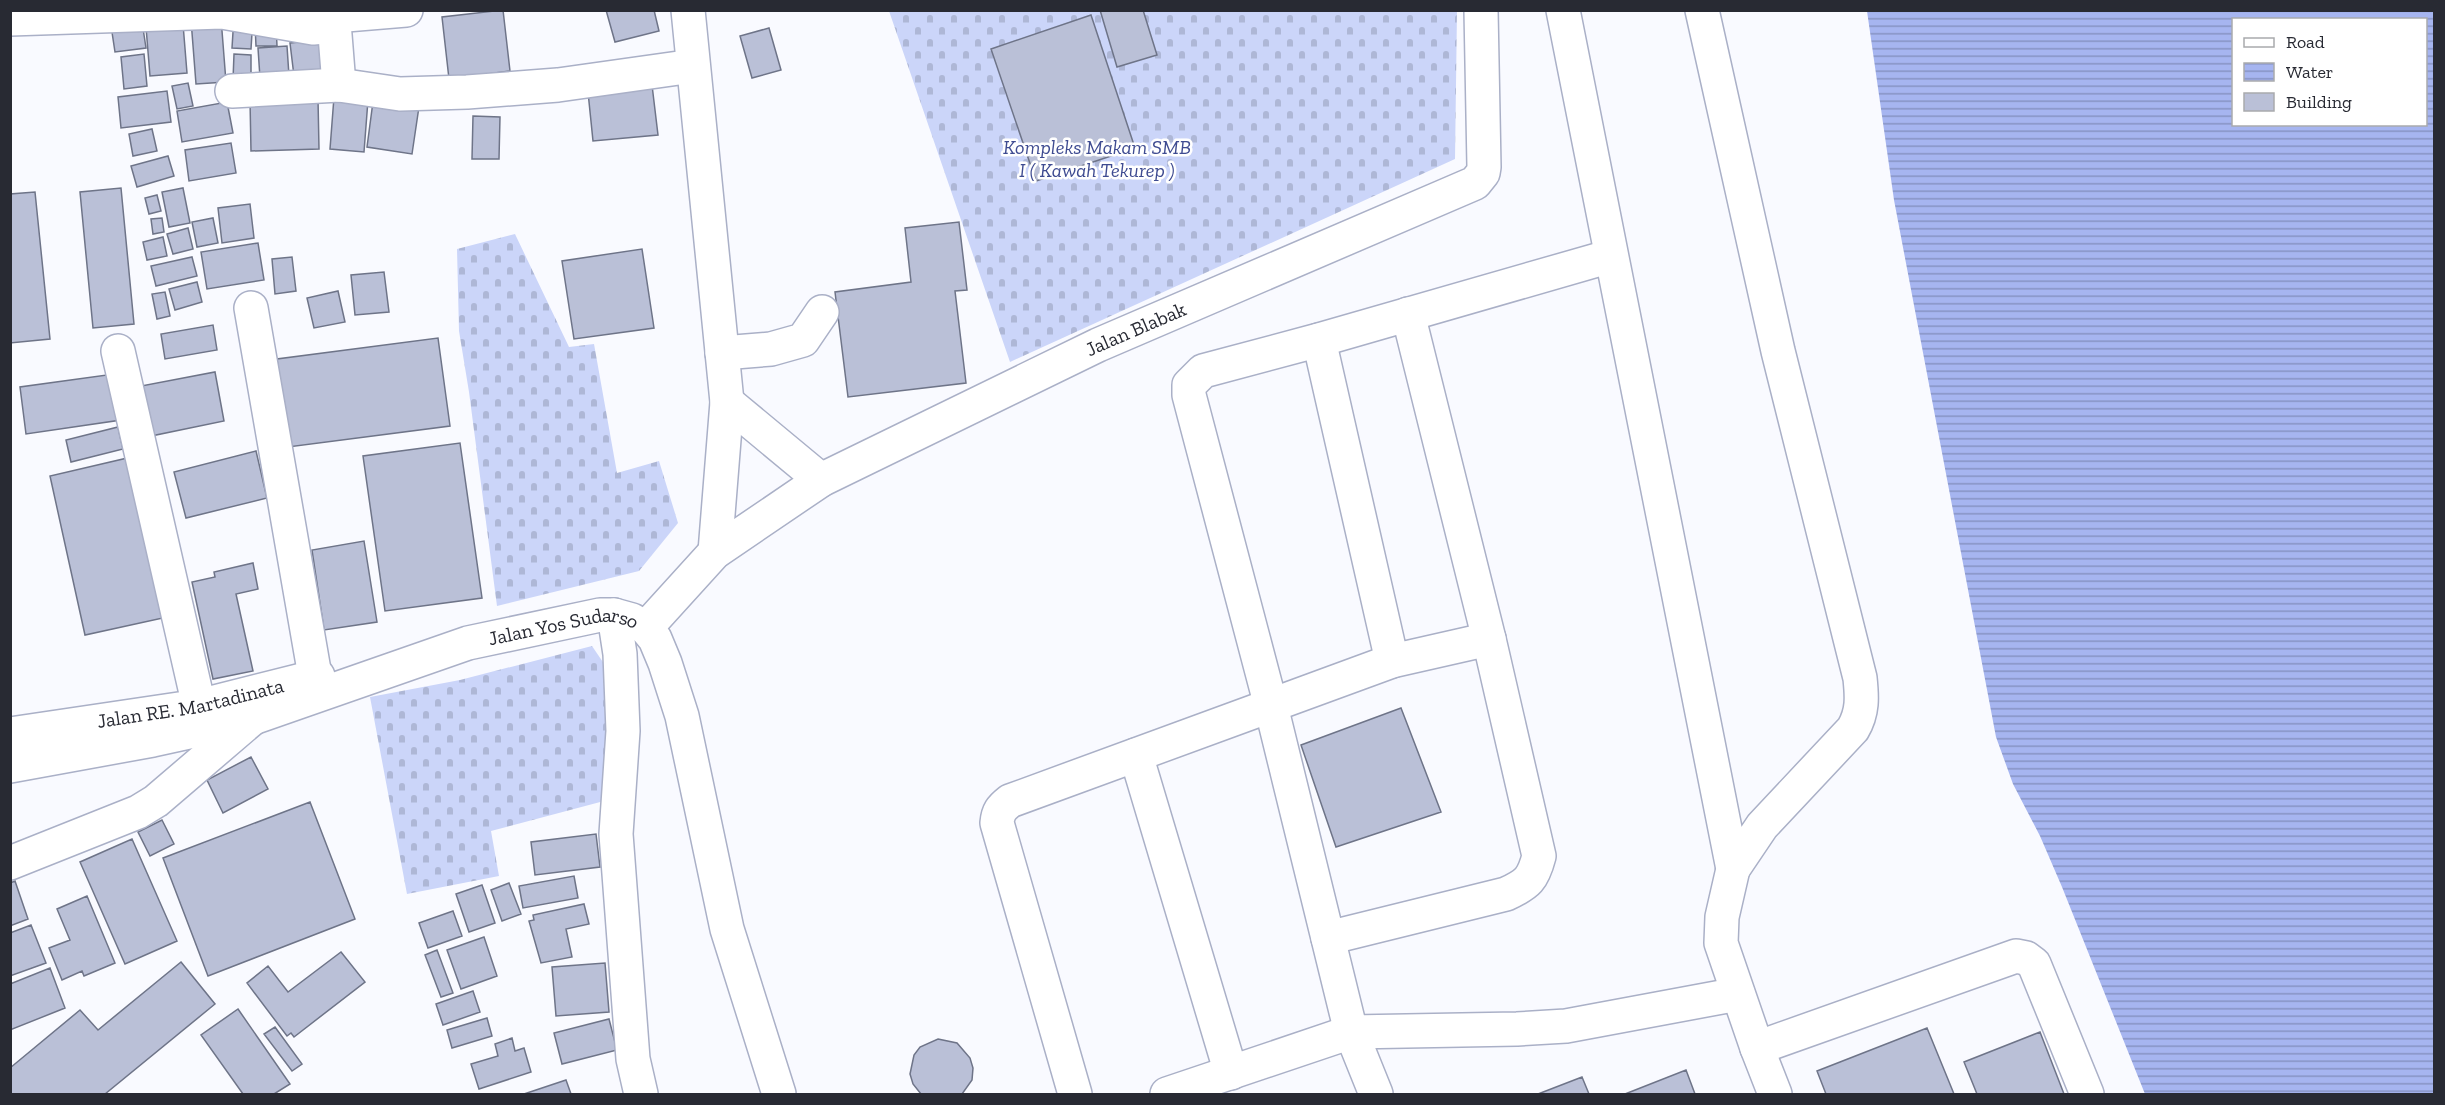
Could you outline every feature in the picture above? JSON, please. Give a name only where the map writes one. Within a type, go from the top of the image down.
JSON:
[{"type":"main road","points":[[10,20],[51,14],[222,12],[313,28],[334,17],[406,10]]},
{"type":"main road","points":[[688,10],[727,402],[715,552]]},
{"type":"main road","name":"Jalan Blabak","points":[[646,628],[715,552],[821,480],[1098,345],[1474,183],[1483,173],[1484,167],[1481,10]]},
{"type":"main road","points":[[1563,10],[1733,869]]},
{"type":"main road","points":[[1702,10],[1778,351],[1860,678],[1862,704],[1860,718],[1852,729],[1762,826],[1733,869],[1722,918],[1721,944],[1756,1048],[1775,1095]]},
{"type":"main road","points":[[334,17],[339,85]]},
{"type":"main road","points":[[232,91],[339,85],[400,94],[467,92],[558,85],[693,66]]},
{"type":"main road","points":[[1376,1095],[1351,1032],[1271,706],[1189,395],[1189,385],[1203,371],[1611,256]]},
{"type":"main road","points":[[251,308],[315,676]]},
{"type":"main road","points":[[722,353],[771,348],[803,340],[822,312]]},
{"type":"main road","points":[[1328,938],[1506,894],[1525,885],[1535,871],[1539,856],[1489,639],[1408,314]]},
{"type":"main road","points":[[1319,340],[1392,661]]},
{"type":"main road","points":[[118,351],[199,706]]},
{"type":"main road","points":[[727,402],[821,480]]},
{"type":"main road","name":"Jalan Yos Sudarso","points":[[10,766],[153,740],[253,718],[468,643],[600,615],[614,615],[632,620],[646,628],[655,639],[663,656],[682,716],[727,929],[779,1095]]},
{"type":"main road","points":[[614,615],[620,654],[623,731],[616,834],[633,1059],[641,1095]]},
{"type":"main road","points":[[1075,1095],[997,823],[998,812],[1010,801],[1392,661],[1489,639]]},
{"type":"main road","name":"Jalan RE. Martadinata","points":[[10,734],[199,706],[315,676],[370,677]]},
{"type":"main road","points":[[10,864],[138,812],[156,801],[253,718]]},
{"type":"main road","points":[[1136,755],[1231,1073]]},
{"type":"main road","points":[[1756,1048],[2016,956],[2026,958],[2034,964],[2087,1095]]},
{"type":"main road","points":[[1167,1095],[1351,1032],[1566,1026],[1738,994]]},
{"type":"green space","name":"Kompleks Makam SMB I ( Kawah Tekurep )","points":[[889,11],[1457,11],[1455,159],[1010,362]]},
{"type":"green space","points":[[515,234],[569,347],[594,344],[617,473],[659,461],[678,523],[639,571],[497,606],[459,331],[457,249]]},
{"type":"green space","points":[[592,646],[611,674],[604,801],[491,831],[499,876],[407,894],[370,697],[460,680]]},
{"type":"water","points":[[1867,11],[2434,11],[2434,1094],[2145,1094],[2062,887],[2040,836],[2013,784],[1996,737],[1894,200]]},
{"type":"building","points":[[503,10],[510,71],[449,79],[442,17]]},
{"type":"building","points":[[606,10],[654,10],[659,31],[615,42]]},
{"type":"building","points":[[1100,10],[1143,10],[1157,55],[1117,67]]},
{"type":"building","points":[[141,15],[146,48],[115,52],[110,19]]},
{"type":"building","points":[[1091,15],[1135,148],[1036,181],[991,49]]},
{"type":"building","points":[[234,16],[253,17],[251,49],[232,48]]},
{"type":"building","points":[[221,18],[226,82],[196,84],[191,20]]},
{"type":"building","points":[[183,24],[187,73],[150,76],[146,27]]},
{"type":"building","points":[[276,24],[277,46],[256,46],[255,25]]},
{"type":"building","points":[[769,28],[781,70],[752,78],[740,36]]},
{"type":"building","points":[[327,39],[331,72],[294,76],[290,43]]},
{"type":"building","points":[[287,46],[289,76],[260,78],[258,48]]},
{"type":"building","points":[[144,54],[147,86],[124,89],[121,57]]},
{"type":"building","points":[[234,54],[251,55],[251,80],[233,80]]},
{"type":"building","points":[[188,83],[193,106],[177,109],[172,86]]},
{"type":"building","points":[[652,85],[658,135],[593,141],[588,92]]},
{"type":"building","points":[[167,91],[171,122],[121,128],[118,97]]},
{"type":"building","points":[[374,94],[420,100],[412,154],[367,147]]},
{"type":"building","points":[[334,97],[368,100],[364,152],[330,149]]},
{"type":"building","points":[[318,99],[319,149],[251,151],[250,100]]},
{"type":"building","points":[[227,102],[233,133],[182,142],[177,111]]},
{"type":"building","points":[[473,116],[500,117],[499,159],[472,159]]},
{"type":"building","points":[[152,129],[157,151],[133,156],[129,134]]},
{"type":"building","points":[[231,143],[236,173],[189,181],[185,150]]},
{"type":"building","points":[[168,156],[174,176],[137,187],[131,166]]},
{"type":"building","points":[[121,188],[134,324],[93,328],[80,192]]},
{"type":"building","points":[[183,188],[190,223],[169,227],[162,192]]},
{"type":"building","points":[[35,192],[50,339],[10,343],[10,194]]},
{"type":"building","points":[[157,195],[161,211],[149,214],[145,198]]},
{"type":"building","points":[[250,204],[254,238],[222,243],[218,208]]},
{"type":"building","points":[[162,218],[164,232],[153,234],[151,219]]},
{"type":"building","points":[[213,218],[218,243],[197,247],[192,222]]},
{"type":"building","points":[[959,222],[967,290],[955,291],[966,383],[848,397],[835,292],[911,282],[905,228]]},
{"type":"building","points":[[188,228],[193,249],[173,254],[167,234]]},
{"type":"building","points":[[163,237],[167,256],[147,260],[143,242]]},
{"type":"building","points":[[258,243],[264,280],[207,289],[201,252]]},
{"type":"building","points":[[642,249],[654,328],[574,339],[562,261]]},
{"type":"building","points":[[192,257],[197,276],[156,286],[151,266]]},
{"type":"building","points":[[292,257],[296,291],[275,294],[272,259]]},
{"type":"building","points":[[384,272],[389,312],[355,315],[351,275]]},
{"type":"building","points":[[197,282],[202,302],[175,310],[169,289]]},
{"type":"building","points":[[338,291],[345,322],[314,328],[307,298]]},
{"type":"building","points":[[165,292],[170,316],[157,319],[152,294]]},
{"type":"building","points":[[213,325],[217,350],[165,359],[161,334]]},
{"type":"building","points":[[438,338],[450,426],[288,447],[277,359]]},
{"type":"building","points":[[215,372],[224,421],[151,436],[141,386]]},
{"type":"building","points":[[114,374],[121,420],[26,434],[20,387]]},
{"type":"building","points":[[118,427],[123,449],[71,462],[66,440]]},
{"type":"building","points":[[460,443],[482,598],[385,611],[363,456]]},
{"type":"building","points":[[256,451],[267,498],[186,518],[174,472]]},
{"type":"building","points":[[136,456],[172,616],[85,635],[50,476]]},
{"type":"building","points":[[364,541],[377,622],[324,630],[312,550]]},
{"type":"building","points":[[253,563],[258,589],[236,594],[253,671],[213,679],[192,582],[215,577],[214,572]]},
{"type":"building","points":[[1401,708],[1441,812],[1336,847],[1301,745]]},
{"type":"building","points":[[251,757],[268,789],[223,813],[207,780]]},
{"type":"building","points":[[310,802],[355,919],[208,976],[163,858]]},
{"type":"building","points":[[162,820],[174,844],[150,856],[138,832]]},
{"type":"building","points":[[596,834],[600,867],[535,875],[531,842]]},
{"type":"building","points":[[132,839],[177,941],[125,964],[80,862]]},
{"type":"building","points":[[574,876],[578,898],[523,908],[519,886]]},
{"type":"building","points":[[15,881],[28,919],[10,926],[10,883]]},
{"type":"building","points":[[509,883],[521,914],[502,921],[491,890]]},
{"type":"building","points":[[482,885],[495,923],[469,932],[456,894]]},
{"type":"building","points":[[87,896],[115,963],[84,976],[82,971],[62,980],[49,948],[70,940],[57,909]]},
{"type":"building","points":[[584,904],[589,924],[566,929],[572,957],[541,963],[529,921],[534,920],[533,915]]},
{"type":"building","points":[[453,911],[462,936],[428,948],[419,923]]},
{"type":"building","points":[[31,925],[46,963],[10,976],[10,933]]},
{"type":"building","points":[[484,937],[497,976],[461,989],[447,950]]},
{"type":"building","points":[[437,950],[453,993],[441,997],[425,955]]},
{"type":"building","points":[[341,952],[365,982],[294,1037],[291,1033],[287,1036],[247,983],[268,966],[288,992]]},
{"type":"building","points":[[181,962],[215,1004],[105,1094],[10,1094],[10,1068],[80,1010],[98,1030]]},
{"type":"building","points":[[605,963],[609,1012],[556,1016],[552,967]]},
{"type":"building","points":[[50,968],[65,1008],[10,1030],[10,984]]},
{"type":"building","points":[[473,991],[480,1012],[443,1025],[436,1004]]},
{"type":"building","points":[[238,1009],[290,1084],[274,1094],[243,1094],[201,1035]]},
{"type":"building","points":[[487,1018],[492,1036],[452,1048],[447,1030]]},
{"type":"building","points":[[609,1019],[617,1050],[562,1064],[554,1033]]},
{"type":"building","points":[[275,1027],[302,1064],[292,1071],[264,1034]]},
{"type":"building","points":[[1927,1028],[1954,1094],[1826,1094],[1817,1071]]},
{"type":"building","points":[[2040,1032],[2064,1094],[1977,1094],[1964,1062]]},
{"type":"building","points":[[512,1038],[515,1051],[524,1048],[531,1072],[479,1089],[471,1064],[498,1056],[495,1044]]},
{"type":"building","points":[[938,1039],[957,1043],[970,1058],[973,1068],[972,1080],[962,1094],[921,1094],[913,1084],[910,1074],[914,1055],[920,1047]]},
{"type":"building","points":[[1686,1070],[1695,1094],[1625,1094]]},
{"type":"building","points":[[1582,1077],[1589,1094],[1538,1094]]},
{"type":"building","points":[[566,1080],[571,1094],[524,1094]]}]
